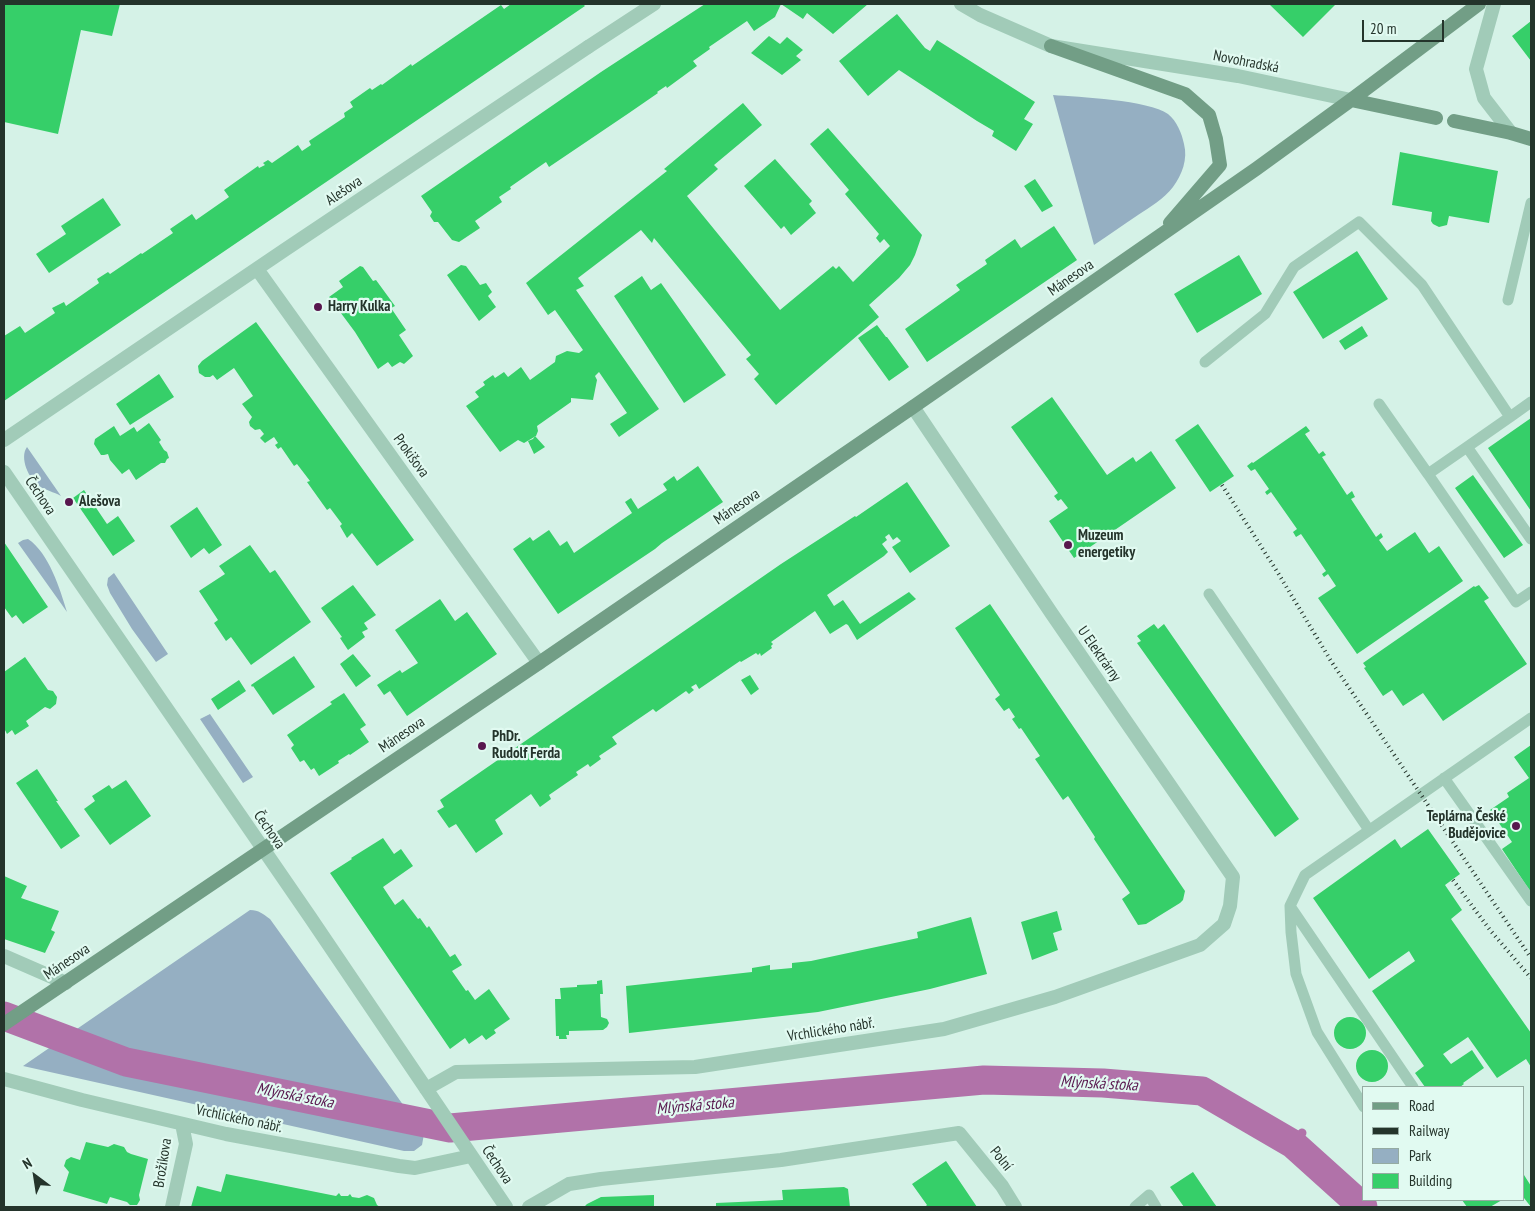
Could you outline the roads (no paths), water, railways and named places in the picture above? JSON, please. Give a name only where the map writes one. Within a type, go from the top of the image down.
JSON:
[{"type":"main road","name":"Mánesova","points":[[4,1024],[539,663],[913,407],[1256,169],[1352,100],[1479,4]]},
{"type":"main road","points":[[1051,46],[1185,94],[1209,115],[1216,139],[1220,165],[1156,238]]},
{"type":"main road","name":"Novohradská","points":[[1352,100],[1436,118]]},
{"type":"main road","name":"Novohradská","points":[[1454,121],[1531,139]]},
{"type":"street","name":"Alešova","points":[[4,440],[654,4]]},
{"type":"street","name":"Novohradská","points":[[961,4],[980,15],[1051,46],[1238,76],[1352,100]]},
{"type":"street","points":[[1494,4],[1476,69],[1484,98],[1511,133]]},
{"type":"street","name":"Novohradská","points":[[1436,118],[1454,121]]},
{"type":"street","name":"Prokišova","points":[[257,269],[539,663]]},
{"type":"street","name":"U Elektrárny","points":[[913,407],[1052,614],[1233,877],[1230,906],[1224,924]]},
{"type":"street","name":"Čechova","points":[[4,472],[506,1207]]},
{"type":"street","name":"Vrchlického nábř.","points":[[427,1091],[456,1072],[695,1067],[944,1029],[1055,997],[1200,944],[1224,924]]},
{"type":"street","points":[[4,956],[66,983]]},
{"type":"street","name":"Vrchlického nábř.","points":[[4,1079],[226,1134],[415,1168],[467,1150]]},
{"type":"street","name":"Brožíkova","points":[[172,1207],[186,1144],[182,1124]]},
{"type":"street","name":"Polní","points":[[529,1207],[569,1184],[781,1160],[959,1133],[1002,1186],[1015,1207]]},
{"type":"lane","points":[[1508,300],[1531,203]]},
{"type":"lane","points":[[1205,362],[1265,314],[1294,267],[1359,222],[1422,285],[1510,417]]},
{"type":"lane","points":[[1428,474],[1531,402]]},
{"type":"lane","points":[[1379,404],[1516,602],[1531,592]]},
{"type":"lane","points":[[1467,447],[1531,539]]},
{"type":"lane","points":[[1209,594],[1369,830]]},
{"type":"lane","points":[[1362,1104],[1317,1032],[1296,974],[1290,906],[1305,875],[1531,718]]},
{"type":"lane","points":[[1444,778],[1531,901]]},
{"type":"lane","points":[[1290,906],[1413,1086]]},
{"type":"lane","points":[[1135,1207],[1149,1195],[1156,1207]]},
{"type":"waterway","name":"Mlýnská stoka","points":[[4,1016],[126,1062],[450,1128],[984,1080],[1103,1083],[1202,1091],[1293,1144],[1363,1207]]},
{"type":"waterway","points":[[1293,1144],[1302,1133]]},
{"type":"railway","points":[[1222,485],[1331,661],[1531,958]]},
{"type":"railway","points":[[1453,880],[1490,930],[1531,978]]},
{"type":"place","name":"Harry Kulka","points":[[318,307]]},
{"type":"place","name":"Alešova","points":[[69,502]]},
{"type":"place","name":"Muzeum energetiky","points":[[1068,545]]},
{"type":"place","name":"PhDr. Rudolf Ferda","points":[[482,746]]},
{"type":"place","name":"Teplárna České Budějovice","points":[[1516,826]]}]
